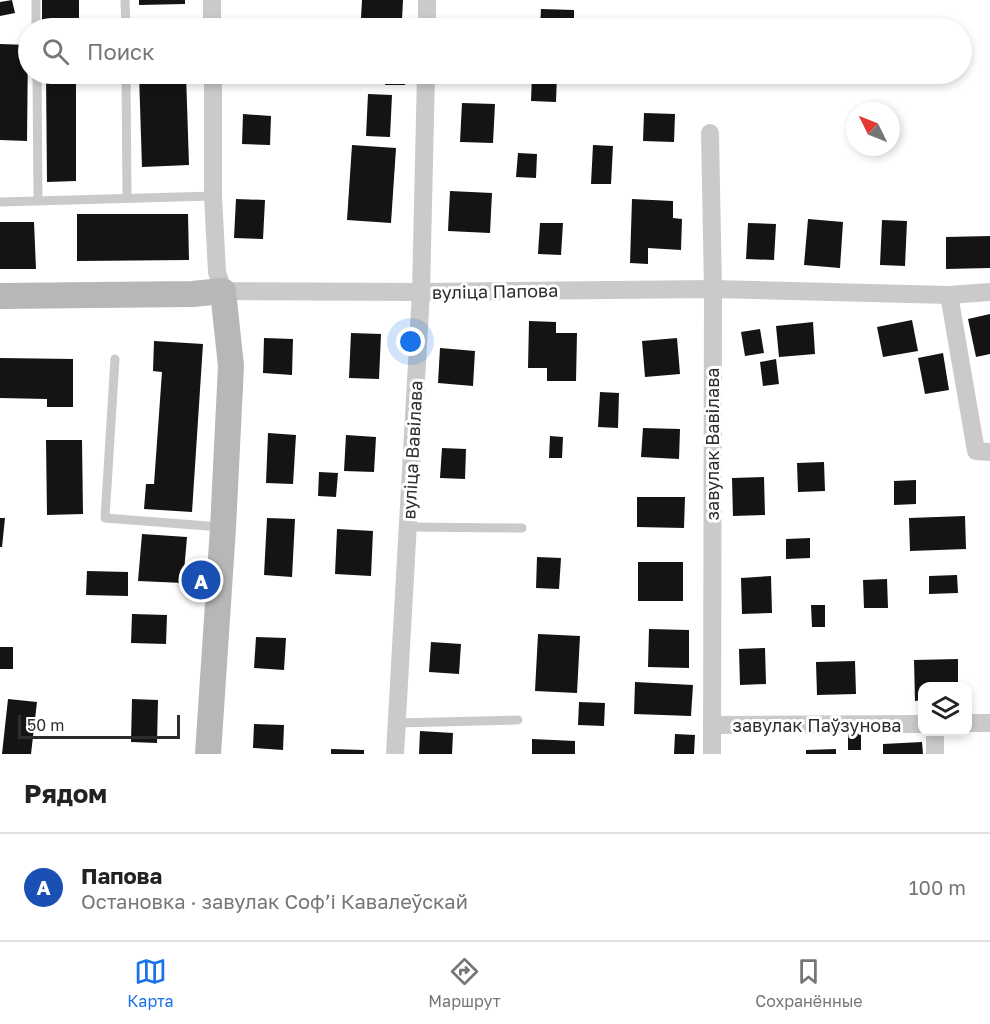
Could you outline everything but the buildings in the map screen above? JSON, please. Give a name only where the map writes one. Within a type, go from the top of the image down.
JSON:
[{"type":"street","points":[[212,0],[212,18]]},
{"type":"street","points":[[427,18],[428,0]]},
{"type":"street","points":[[208,754],[231,366],[223,291],[217,272],[213,196],[213,84]]},
{"type":"street","name":"вуліца Вавілава","points":[[395,754],[421,292],[426,84]]},
{"type":"street","name":"завулак Вавілава","points":[[710,133],[713,289],[712,754]]},
{"type":"street","name":"вуліца Папова","points":[[0,296],[192,294],[223,291],[421,292],[713,289],[950,295],[990,292]]},
{"type":"street","points":[[950,295],[976,451],[990,452]]},
{"type":"street","points":[[972,723],[990,723]]},
{"type":"street","name":"завулак Паўзунова","points":[[712,725],[918,724]]},
{"type":"street","points":[[935,736],[935,754]]},
{"type":"lane","points":[[36,0],[36,18]]},
{"type":"lane","points":[[125,0],[126,18]]},
{"type":"lane","points":[[37,84],[38,201]]},
{"type":"lane","points":[[126,84],[128,198]]},
{"type":"lane","points":[[0,202],[213,196]]},
{"type":"lane","points":[[115,359],[105,518],[223,528]]},
{"type":"lane","points":[[408,527],[522,528]]},
{"type":"lane","points":[[397,723],[518,720]]},
{"type":"place","name":"Папова","points":[[201,580]]}]
